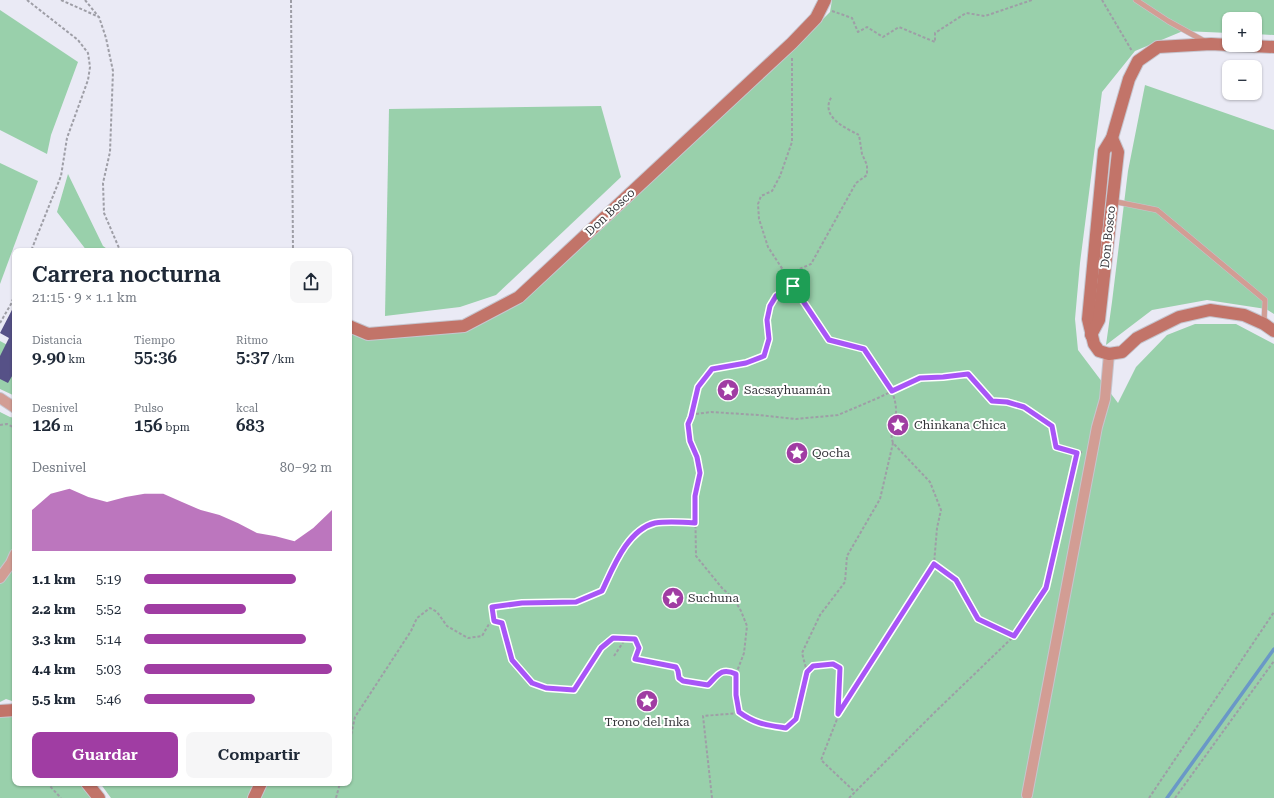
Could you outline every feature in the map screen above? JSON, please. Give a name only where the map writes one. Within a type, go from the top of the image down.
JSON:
[{"type":"street","name":"Don Bosco","points":[[352,327],[368,334],[464,326],[519,297],[792,43],[816,18],[823,4]]},
{"type":"street","name":"Don Bosco","points":[[1109,354],[1099,351],[1094,344],[1088,319],[1104,151],[1112,138],[1129,79],[1138,61],[1158,46],[1222,45]]},
{"type":"street","name":"Don Bosco","points":[[1262,46],[1274,47]]},
{"type":"street","name":"Don Bosco","points":[[1091,335],[1099,320],[1118,152],[1112,138]]},
{"type":"street","points":[[1027,795],[1097,427],[1105,399],[1109,354],[1122,352],[1137,338],[1179,317],[1210,310],[1244,315],[1269,328]]},
{"type":"street","points":[[0,398],[12,405]]},
{"type":"street","points":[[0,578],[12,561]]},
{"type":"street","points":[[0,711],[12,710]]},
{"type":"street","points":[[89,786],[99,798]]},
{"type":"street","points":[[254,798],[260,786]]},
{"type":"lane","points":[[1136,0],[1168,21],[1210,44]]},
{"type":"lane","points":[[1112,201],[1157,210],[1265,300],[1269,328]]},
{"type":"path","points":[[27,0],[78,40],[88,53],[90,67],[88,80],[67,138],[61,176],[32,248]]},
{"type":"path","points":[[61,0],[99,17]]},
{"type":"path","points":[[85,0],[99,17],[106,38],[113,71],[110,152],[103,183],[104,213],[119,248]]},
{"type":"path","points":[[291,0],[293,248]]},
{"type":"path","points":[[823,4],[852,18],[858,32],[867,26],[883,36],[900,27],[935,42],[935,33],[966,13],[985,16],[1032,0]]},
{"type":"path","points":[[1102,0],[1138,61]]},
{"type":"path","points":[[792,43],[792,142],[780,176],[772,191],[762,196],[758,204],[759,219],[768,247],[829,340],[864,349],[892,391],[896,410],[890,434],[893,442],[930,482],[941,510],[936,528],[934,564],[838,714],[821,760],[855,792]]},
{"type":"path","points":[[786,275],[812,264],[856,183],[867,175],[867,165],[862,154],[860,135],[840,125],[830,115],[829,101],[832,96]]},
{"type":"path","points":[[793,286],[776,296],[770,306],[767,320],[769,339],[764,356],[746,363],[712,369],[698,387],[688,424],[690,441],[697,457],[700,473],[695,496],[696,556],[722,588],[734,599],[747,626],[744,653],[736,674],[736,695],[739,712],[749,720],[763,725],[786,728],[796,719],[807,672],[802,654],[820,615],[845,582],[847,556],[880,499],[893,442]]},
{"type":"path","points":[[0,323],[12,302]]},
{"type":"path","points":[[691,417],[696,414],[711,412],[796,419],[838,415],[920,378],[968,374],[992,401],[1007,402],[1024,407],[1052,426],[1056,447],[1077,453],[1093,450]]},
{"type":"path","points":[[0,425],[7,424],[12,426]]},
{"type":"path","points":[[849,798],[934,712],[1014,636],[1046,588],[1077,453]]},
{"type":"path","points":[[494,621],[492,607],[522,603],[576,602],[602,591],[619,554],[637,532],[654,524],[678,522],[695,523]]},
{"type":"path","points":[[934,564],[956,580],[978,619],[1014,636]]},
{"type":"path","points":[[352,730],[355,717],[418,618],[430,608],[436,612],[447,626],[468,638],[482,636],[489,624],[494,621],[502,623],[512,660],[532,683],[546,688],[574,690],[601,648],[613,638],[635,639],[639,648],[635,659],[676,667],[679,678],[683,681],[708,685],[721,672],[728,670],[736,674]]},
{"type":"path","points":[[1149,798],[1274,612]]},
{"type":"path","points":[[614,656],[626,638]]},
{"type":"path","points":[[1175,798],[1274,661]]},
{"type":"path","points":[[807,672],[813,666],[833,664],[840,668],[838,714]]},
{"type":"path","points":[[712,798],[703,716],[739,712]]},
{"type":"path","points":[[50,786],[60,798]]},
{"type":"path","points":[[336,798],[339,786]]},
{"type":"green space","name":"Sacsayhuamán","points":[[832,0],[1274,0],[1274,35],[1262,34],[1262,12],[1222,12],[1222,33],[1183,31],[1135,51],[1102,92],[1080,263],[1075,319],[1078,350],[1118,403],[1136,367],[1167,335],[1195,324],[1236,324],[1274,344],[1274,798],[256,798],[262,786],[352,786],[352,321],[389,335],[463,328],[519,298],[804,38],[830,12]]},
{"type":"green space","points":[[0,10],[78,62],[51,135],[47,154],[0,130]]},
{"type":"green space","points":[[1145,85],[1274,130],[1274,314],[1266,309],[1207,300],[1152,310],[1106,345],[1128,171]]},
{"type":"green space","points":[[601,106],[621,177],[496,295],[460,307],[385,316],[389,109]]},
{"type":"green space","points":[[0,163],[38,181],[12,248],[0,284]]},
{"type":"green space","points":[[68,174],[103,246],[106,248],[85,248],[57,212]]},
{"type":"green space","points":[[0,341],[12,347],[12,395],[0,389]]},
{"type":"green space","points":[[0,412],[12,417],[12,701],[6,699],[0,702]]},
{"type":"green space","points":[[0,711],[12,713],[12,786],[82,786],[92,798],[0,798]]},
{"type":"green space","points":[[102,786],[253,786],[247,798],[111,798]]},
{"type":"building","points":[[12,310],[12,376],[8,383],[0,379],[0,356],[9,338],[0,333]]},
{"type":"waterway","points":[[1167,798],[1274,649]]},
{"type":"place","name":"Sacsayhuamán","points":[[728,390]]},
{"type":"place","name":"Chinkana Chica","points":[[898,425]]},
{"type":"place","name":"Qocha","points":[[797,453]]},
{"type":"place","name":"Suchuna","points":[[673,598]]},
{"type":"place","name":"Trono del Inka","points":[[647,701]]},
{"type":"route","points":[[793,286],[829,340],[864,349],[892,391],[920,378],[968,374],[981,386],[992,401],[1007,402],[1024,407],[1052,426],[1056,447],[1077,453],[1046,588],[1014,636],[978,619],[956,580],[934,564],[838,714],[840,668],[833,664],[813,666],[807,672],[796,719],[786,728],[763,725],[749,720],[739,712],[736,695],[736,674],[728,670],[721,672],[708,685],[683,681],[679,678],[676,667],[635,659],[639,648],[635,639],[613,638],[601,648],[574,690],[546,688],[532,683],[512,660],[502,623],[494,621],[492,607],[522,603],[576,602],[602,591],[619,554],[637,532],[654,524],[678,522],[695,523],[695,496],[700,473],[697,457],[690,441],[688,424],[698,387],[712,369],[746,363],[764,356],[769,339],[767,320],[770,306],[776,296],[793,286]]}]
